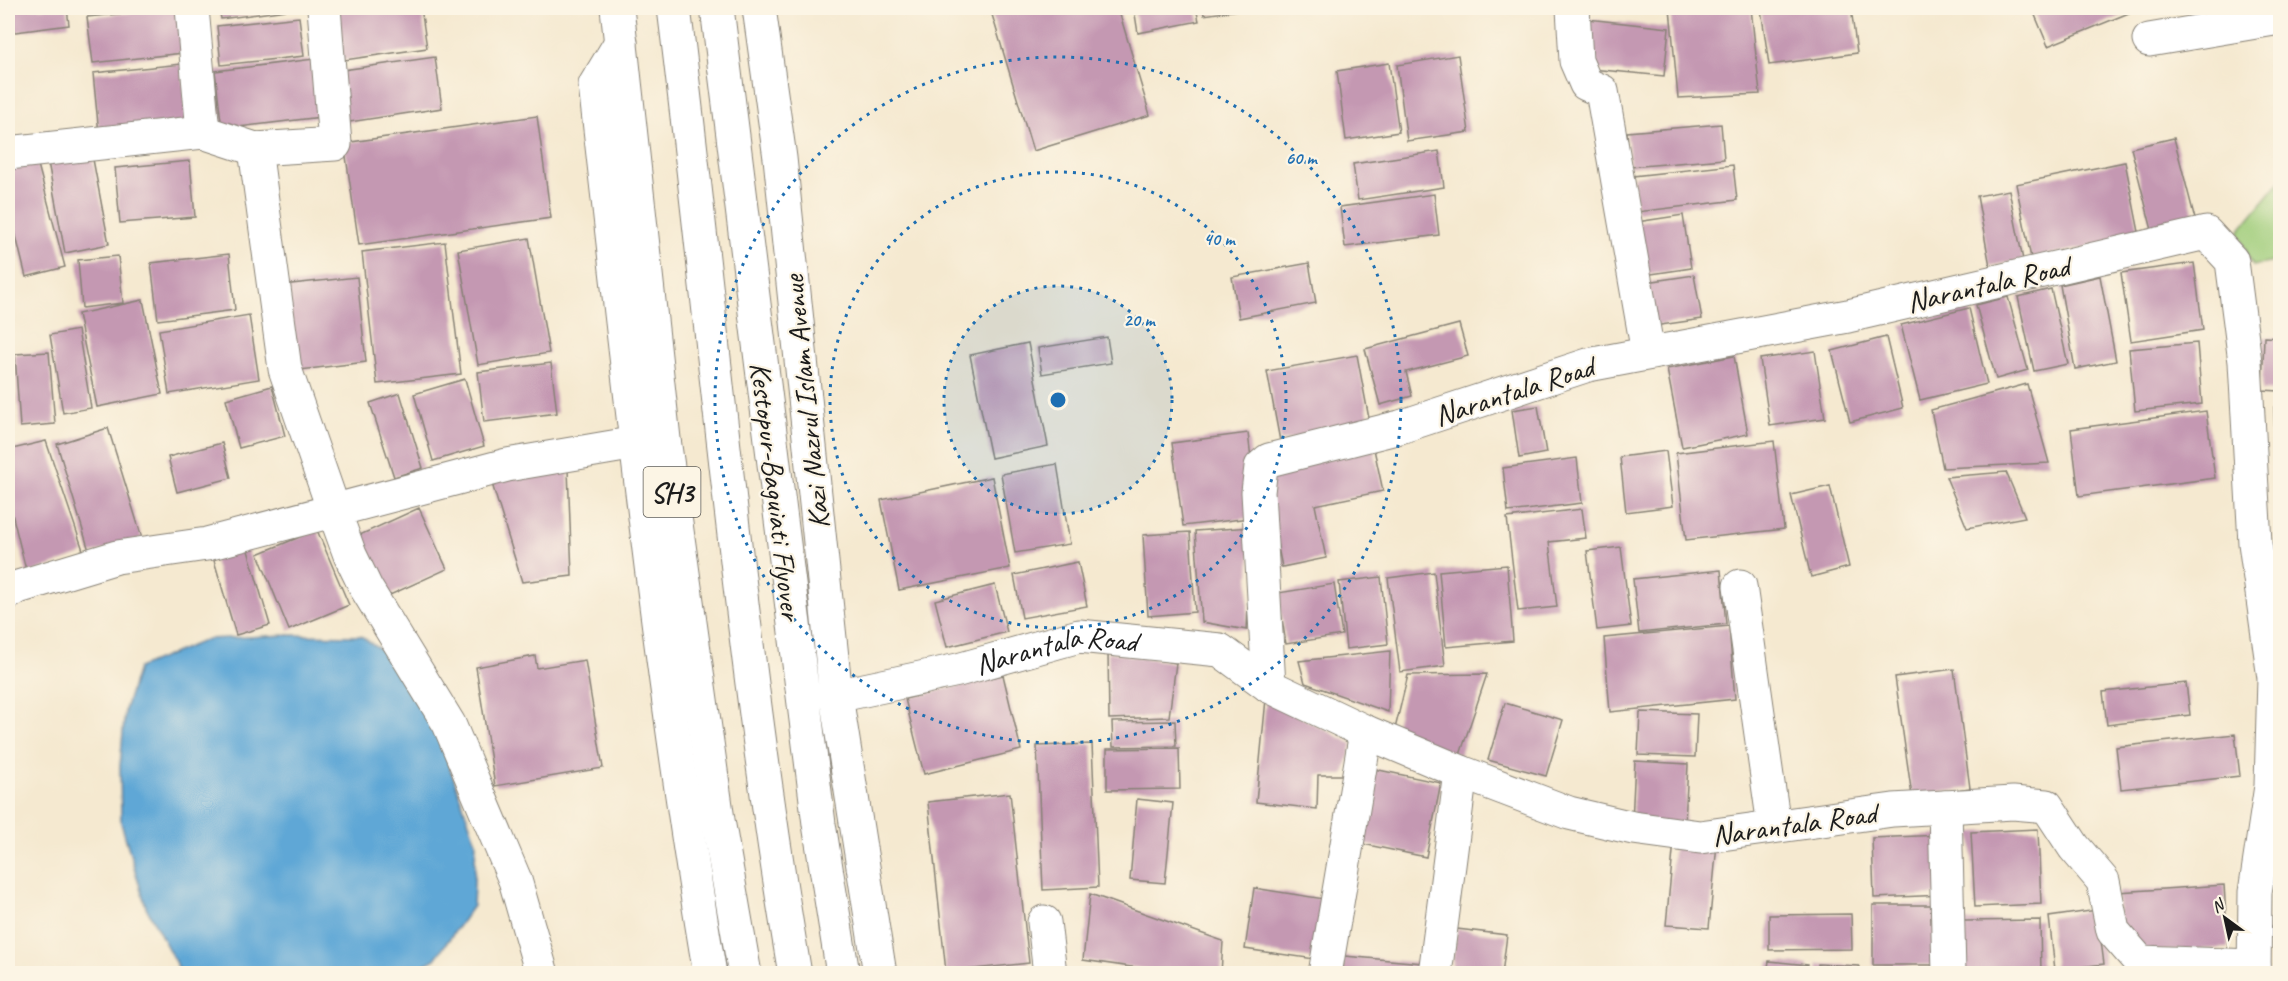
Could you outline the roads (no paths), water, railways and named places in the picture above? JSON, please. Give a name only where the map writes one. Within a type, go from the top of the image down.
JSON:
[{"type":"street","points":[[192,8],[203,132]]},
{"type":"street","points":[[8,153],[203,132],[255,149],[335,144],[324,8]]},
{"type":"street","name":"SH3","points":[[617,8],[664,439],[718,820],[745,974]]},
{"type":"street","name":"Kestopur-Baguiati Flyover","points":[[675,8],[760,740],[795,974]]},
{"type":"street","name":"Kestopur-Baguiati Flyover","points":[[717,8],[799,671],[819,824],[843,974]]},
{"type":"street","name":"Kazi Nazrul Islam Avenue","points":[[759,8],[780,158],[836,696],[880,974]]},
{"type":"street","points":[[1573,8],[1576,61],[1586,84],[1602,91],[1648,353]]},
{"type":"street","points":[[2149,40],[2280,18]]},
{"type":"street","points":[[621,42],[595,85],[636,443],[692,866],[710,974]]},
{"type":"street","points":[[255,149],[285,369],[334,512],[350,555],[366,588],[448,724],[515,880],[542,974]]},
{"type":"street","name":"Narantala Road","points":[[836,696],[957,670],[1079,636],[1220,650],[1269,686],[1366,732],[1461,772],[1569,813],[1633,828],[1700,837],[1893,810],[2013,803],[2047,806],[2074,847],[2103,880],[2114,931],[2140,962],[2254,970],[2255,892],[2276,785],[2274,678],[2255,543],[2266,500],[2232,261],[2206,233],[1848,316],[1588,365],[1400,427],[1269,460],[1261,467],[1258,492],[1269,686]]},
{"type":"street","points":[[8,593],[18,587],[117,557],[207,544],[507,465],[636,443]]},
{"type":"street","points":[[1740,586],[1774,826]]},
{"type":"street","points":[[1326,968],[1366,732]]},
{"type":"street","points":[[1436,966],[1461,772]]},
{"type":"street","points":[[1945,807],[1949,974]]},
{"type":"street","points":[[1044,922],[1050,974]]},
{"type":"water","points":[[288,635],[361,636],[413,672],[443,748],[476,842],[473,906],[435,959],[409,973],[181,973],[146,907],[121,823],[120,766],[125,710],[138,668],[208,639]]}]
